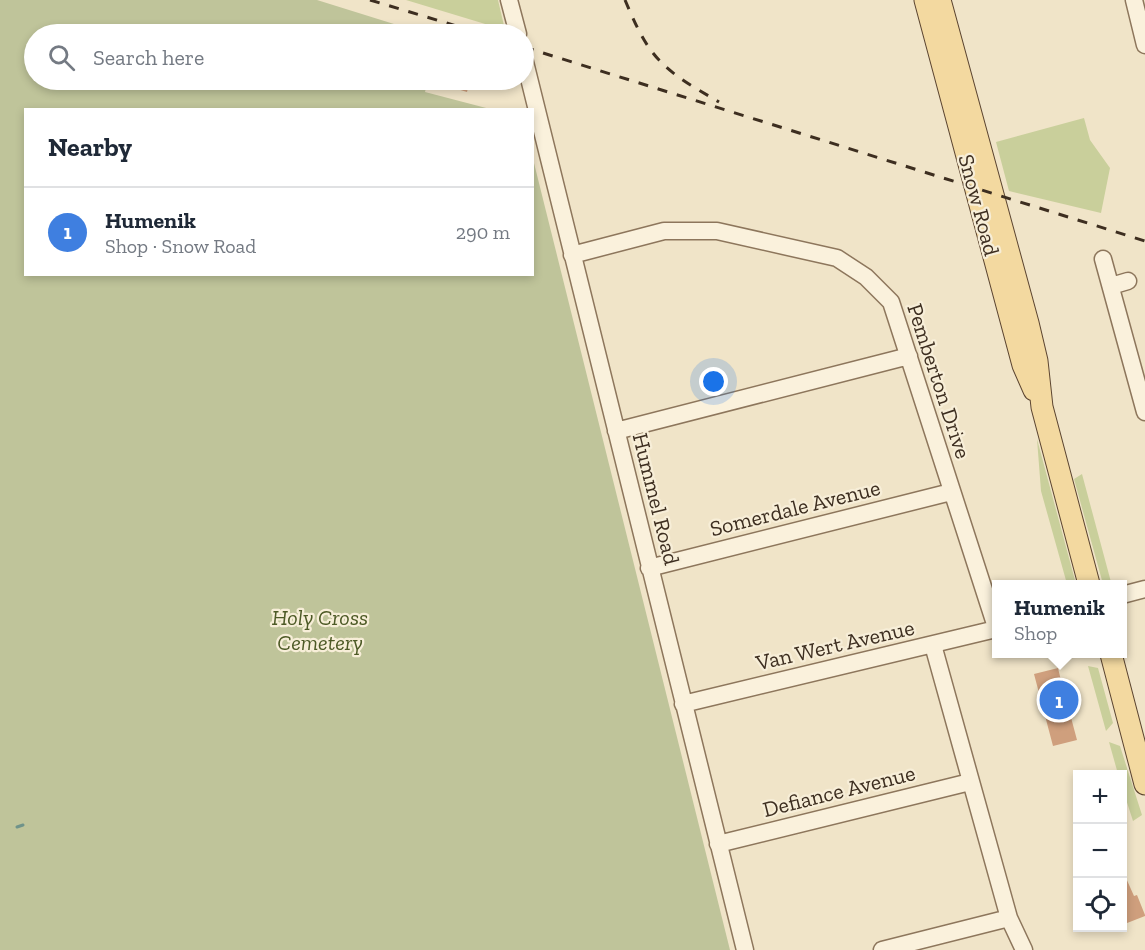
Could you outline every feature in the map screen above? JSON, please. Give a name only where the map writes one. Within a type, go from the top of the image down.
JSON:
[{"type":"main road","name":"Snow Road","points":[[925,0],[1023,365],[1042,407]]},
{"type":"main road","name":"Snow Road","points":[[940,0],[1030,332],[1037,361],[1042,407],[1088,580]]},
{"type":"main road","points":[[1112,658],[1145,784]]},
{"type":"street","points":[[509,0],[515,24]]},
{"type":"street","points":[[1134,0],[1145,45]]},
{"type":"street","name":"Hummel Road","points":[[532,90],[745,950]]},
{"type":"street","name":"Pemberton Drive","points":[[572,255],[664,231],[717,231],[837,258],[866,277],[891,302],[992,616]]},
{"type":"street","points":[[1103,259],[1138,359],[1145,412]]},
{"type":"street","points":[[1111,286],[1128,281]]},
{"type":"street","points":[[616,431],[909,356]]},
{"type":"street","name":"Somerdale Avenue","points":[[649,568],[951,492]]},
{"type":"street","points":[[1127,594],[1145,589]]},
{"type":"street","points":[[1127,604],[1145,599]]},
{"type":"street","name":"Van Wert Avenue","points":[[684,704],[992,629]]},
{"type":"street","points":[[933,645],[1009,918],[1024,950]]},
{"type":"street","name":"Defiance Avenue","points":[[718,844],[970,782]]},
{"type":"street","points":[[882,950],[1009,918]]},
{"type":"green space","name":"Holy Cross Cemetery","points":[[0,0],[317,0],[394,24],[24,24],[24,90],[426,90],[425,92],[486,108],[24,108],[24,276],[534,276],[534,163],[730,950],[0,950]]},
{"type":"green space","points":[[406,0],[498,0],[504,24],[485,24]]},
{"type":"green space","points":[[1084,118],[1090,140],[1110,168],[1101,213],[1009,191],[996,142]]},
{"type":"green space","points":[[1037,439],[1075,580],[1066,580],[1041,491]]},
{"type":"green space","points":[[1082,474],[1110,580],[1102,580],[1074,479]]},
{"type":"green space","points":[[1088,666],[1098,668],[1113,723],[1106,731]]},
{"type":"green space","points":[[1109,742],[1120,746],[1142,815],[1133,821],[1127,802],[1127,770],[1117,770]]},
{"type":"building","points":[[1058,668],[1064,693],[1075,690],[1079,707],[1069,710],[1077,740],[1053,746],[1034,674]]},
{"type":"building","points":[[1127,880],[1134,896],[1137,895],[1145,916],[1127,923]]},
{"type":"waterway","points":[[17,827],[23,825]]},
{"type":"railway","points":[[370,0],[450,24]]},
{"type":"railway","points":[[625,0],[644,40],[654,55],[680,78],[719,102]]},
{"type":"railway","points":[[534,50],[1145,241]]},
{"type":"place","name":"Humenik","points":[[1059,700]]}]
